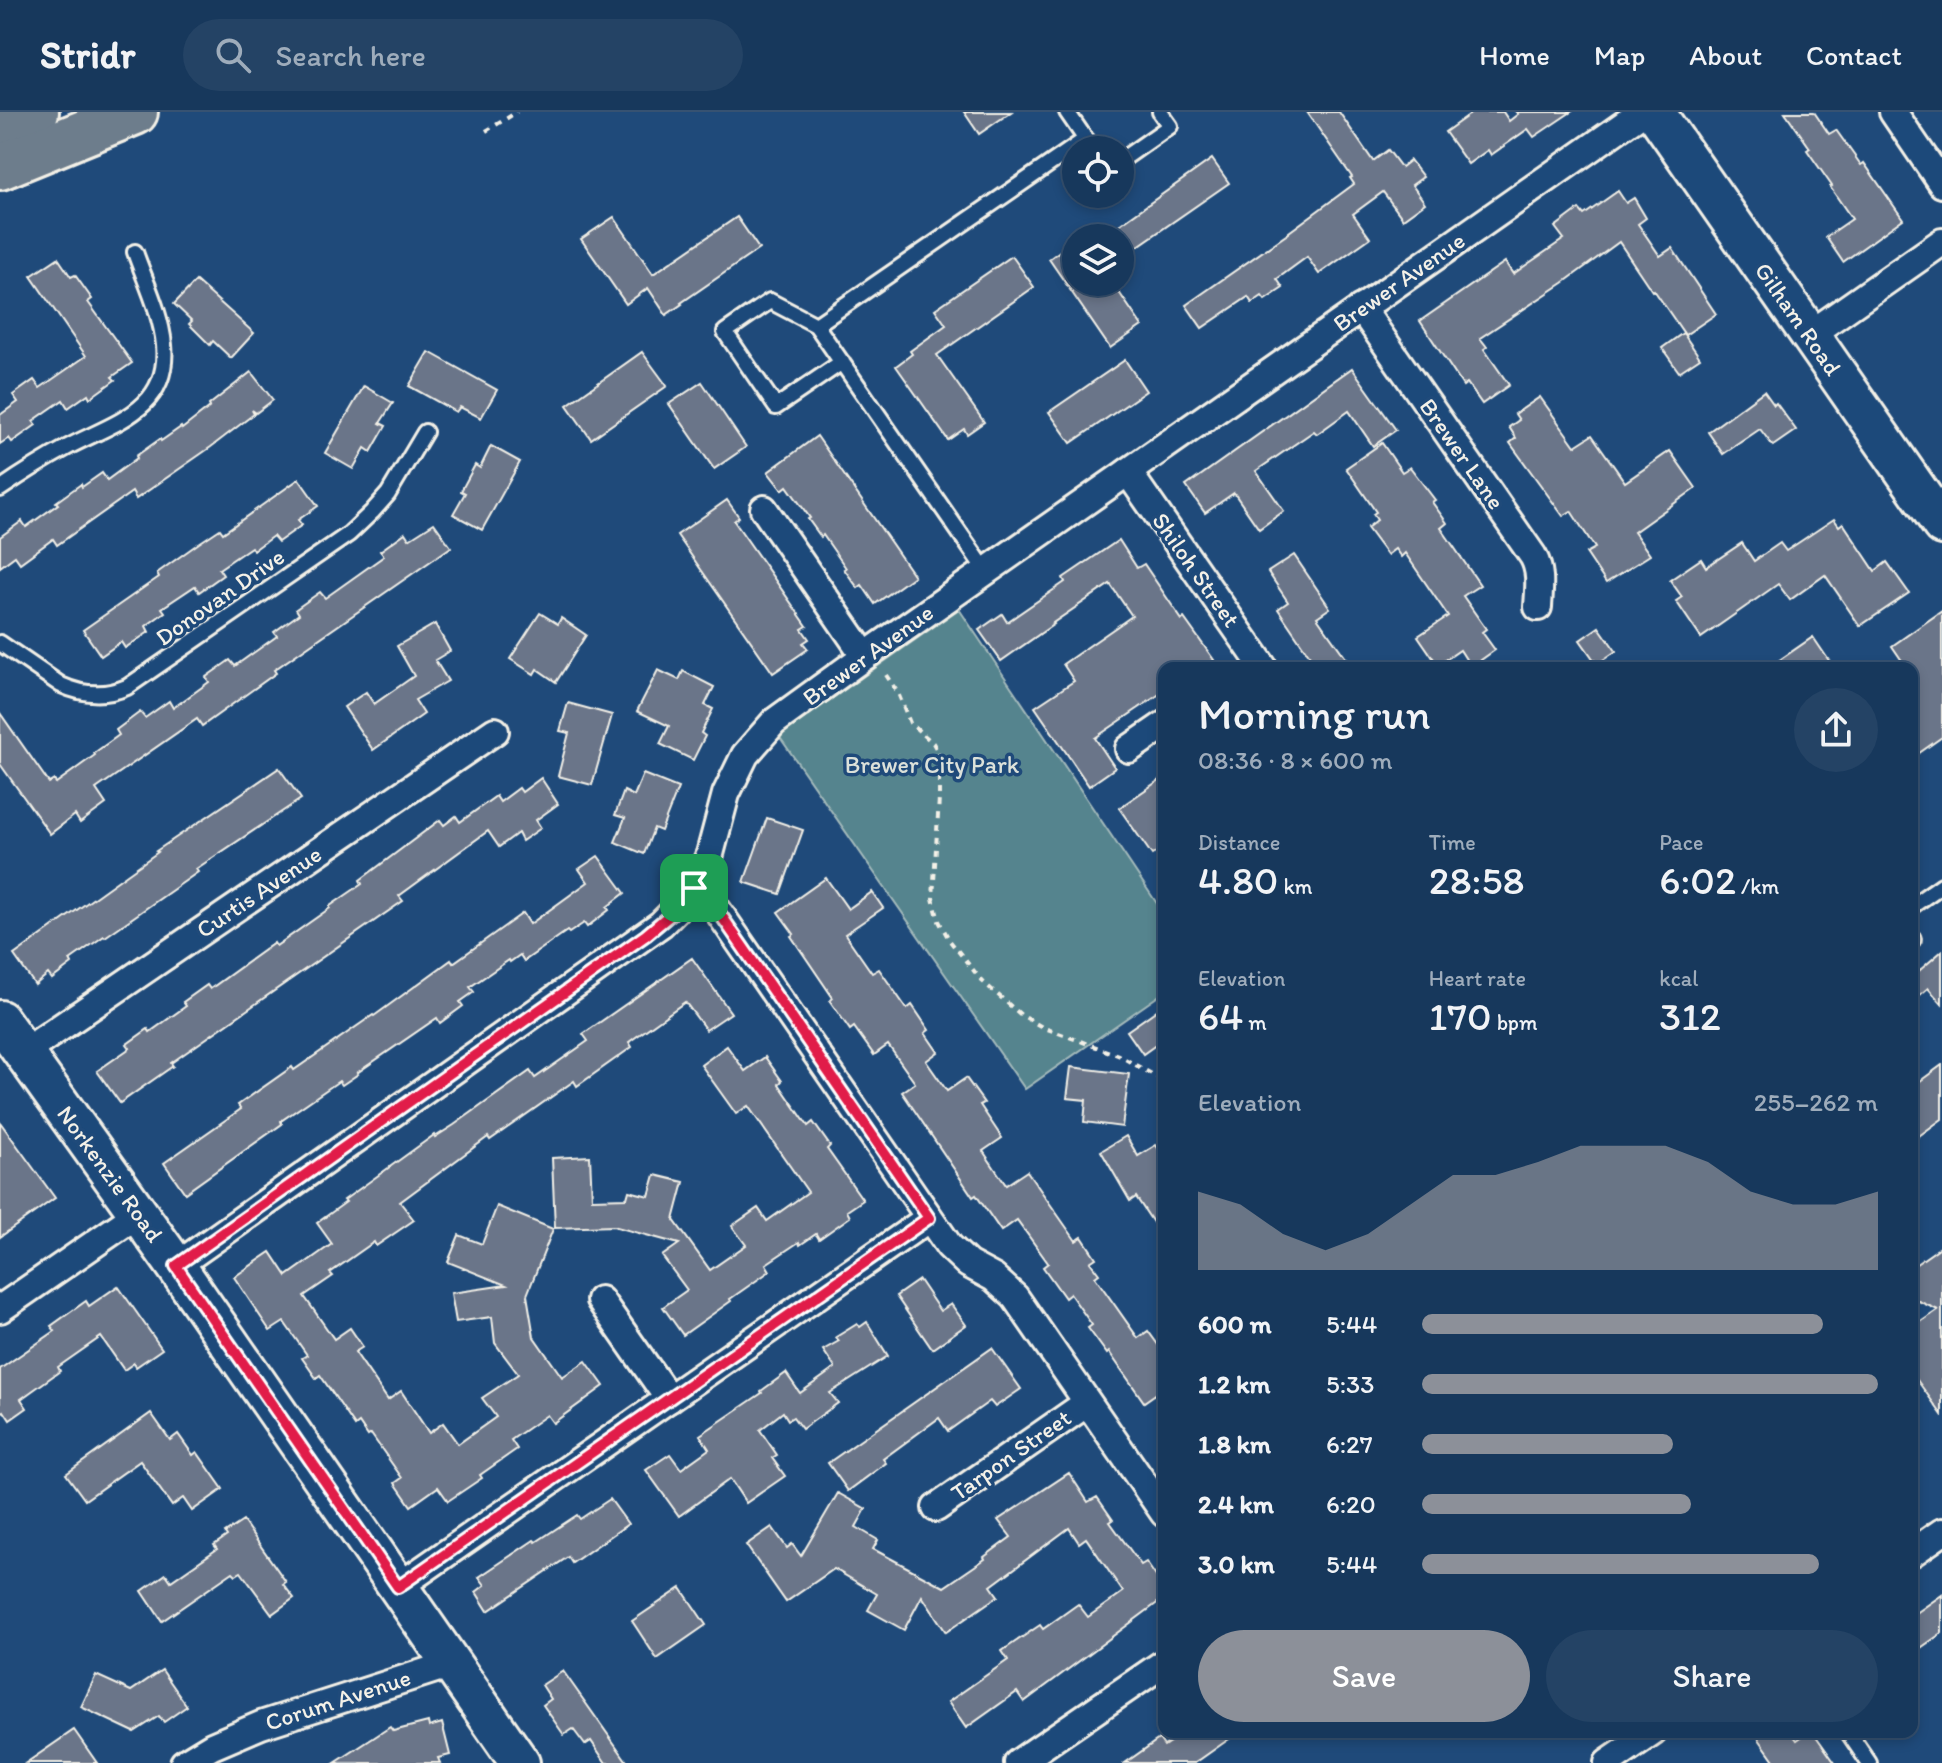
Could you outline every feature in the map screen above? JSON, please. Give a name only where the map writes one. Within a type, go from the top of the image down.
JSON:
[{"type":"highway","points":[[0,126],[36,112]]},
{"type":"highway","points":[[0,167],[135,112]]},
{"type":"street","name":"Brewer Avenue","points":[[176,1266],[646,935],[677,909],[694,888],[710,854],[732,780],[745,755],[774,722],[1642,112]]},
{"type":"street","name":"Gilham Road","points":[[1655,112],[1942,525]]},
{"type":"street","points":[[1893,112],[1942,184]]},
{"type":"street","points":[[1809,335],[1942,242]]},
{"type":"street","name":"Brewer Lane","points":[[1361,308],[1533,556],[1540,578],[1538,607]]},
{"type":"street","name":"Shiloh Street","points":[[1128,472],[1254,662]]},
{"type":"street","points":[[764,509],[865,656]]},
{"type":"street","points":[[1129,749],[1158,729]]},
{"type":"street","name":"Curtis Avenue","points":[[23,1053],[495,731]]},
{"type":"street","name":"Tarpon Street","points":[[694,888],[716,908],[929,1218],[958,1256],[994,1278],[1015,1297],[1158,1504]]},
{"type":"street","name":"Norkenzie Road","points":[[0,1020],[139,1213],[520,1763]]},
{"type":"street","points":[[0,1309],[139,1213]]},
{"type":"street","points":[[398,1587],[929,1218]]},
{"type":"street","points":[[600,1300],[669,1399]]},
{"type":"street","name":"Tarpon Street","points":[[936,1508],[1087,1403]]},
{"type":"street","points":[[1918,1549],[1942,1532]]},
{"type":"street","name":"Corum Avenue","points":[[184,1763],[212,1746],[261,1725],[451,1664]]},
{"type":"street","points":[[1018,1763],[1158,1667]]},
{"type":"street","points":[[1608,1763],[1644,1738]]},
{"type":"lane","points":[[1067,112],[1084,136]]},
{"type":"lane","points":[[1134,151],[1170,126],[1160,112]]},
{"type":"lane","points":[[816,325],[1062,162]]},
{"type":"lane","points":[[0,489],[55,454],[132,416],[156,388],[165,360],[163,335],[135,252]]},
{"type":"lane","points":[[842,362],[776,407],[725,332],[770,301],[816,325],[842,362],[986,571]]},
{"type":"lane","name":"Donovan Drive","points":[[0,643],[71,690],[93,695],[127,687],[349,534],[388,494],[425,432]]},
{"type":"lane","points":[[1918,902],[1942,885]]},
{"type":"lane","points":[[1852,1738],[1869,1763]]},
{"type":"path","points":[[486,131],[517,112]]},
{"type":"path","points":[[886,675],[898,693],[910,723],[933,743],[939,754],[933,898],[939,921],[950,941],[982,981],[1021,1015],[1053,1031],[1118,1055],[1158,1078]]},
{"type":"green space","name":"Brewer City Park","points":[[959,609],[1158,905],[1158,996],[1025,1089],[779,736]]},
{"type":"building","points":[[964,112],[1011,112],[979,134]]},
{"type":"building","points":[[1307,112],[1339,112],[1373,161],[1388,150],[1401,167],[1410,160],[1423,177],[1412,185],[1425,203],[1403,219],[1383,192],[1353,214],[1370,238],[1319,274],[1307,257],[1277,279],[1283,288],[1265,300],[1262,296],[1252,303],[1248,297],[1202,328],[1186,305],[1354,184]]},
{"type":"building","points":[[1473,112],[1503,112],[1509,121],[1518,114],[1516,112],[1571,112],[1534,137],[1528,129],[1491,155],[1488,150],[1468,164],[1445,132]]},
{"type":"building","points":[[1785,112],[1814,112],[1829,134],[1836,130],[1861,165],[1864,163],[1903,219],[1843,262],[1826,237],[1852,219]]},
{"type":"building","points":[[1212,159],[1229,183],[1134,249],[1134,224],[1120,224]]},
{"type":"building","points":[[1618,191],[1626,203],[1634,198],[1646,218],[1638,224],[1660,256],[1672,248],[1716,314],[1685,335],[1619,242],[1480,338],[1509,385],[1482,404],[1467,383],[1463,386],[1420,321],[1505,262],[1513,274],[1564,239],[1555,227],[1579,209],[1584,215]]},
{"type":"building","points":[[614,217],[653,274],[737,217],[759,249],[666,315],[648,288],[626,304],[581,239]]},
{"type":"building","points":[[1062,249],[1062,278],[1049,259]]},
{"type":"building","points":[[1012,256],[1034,287],[937,355],[984,422],[967,434],[964,429],[948,440],[896,366],[912,354],[910,351],[946,325],[935,309]]},
{"type":"building","points":[[58,258],[92,299],[88,302],[132,363],[90,398],[88,394],[68,408],[63,400],[33,421],[36,425],[12,442],[9,438],[0,444],[0,415],[18,402],[13,395],[34,380],[40,388],[86,356],[31,276]]},
{"type":"building","points":[[196,281],[254,333],[231,358],[213,341],[210,345],[174,304]]},
{"type":"building","points":[[1074,296],[1122,296],[1142,326],[1110,348]]},
{"type":"building","points":[[1683,333],[1700,358],[1679,372],[1662,348]]},
{"type":"building","points":[[429,352],[497,390],[481,418],[460,407],[456,412],[409,386]]},
{"type":"building","points":[[642,352],[667,386],[591,439],[567,405]]},
{"type":"building","points":[[1125,360],[1146,391],[1071,443],[1049,412]]},
{"type":"building","points":[[1352,368],[1396,430],[1373,446],[1349,411],[1256,471],[1284,511],[1259,529],[1234,493],[1205,513],[1186,486]]},
{"type":"building","points":[[251,372],[273,400],[256,413],[252,410],[254,414],[211,447],[136,499],[132,492],[57,545],[53,539],[20,563],[15,556],[0,567],[0,537],[22,521],[26,527],[81,484],[82,487],[102,473],[107,480],[160,439],[182,429]]},
{"type":"building","points":[[702,382],[746,447],[714,469],[669,404]]},
{"type":"building","points":[[364,386],[393,403],[380,423],[386,426],[371,452],[365,448],[353,469],[325,453]]},
{"type":"building","points":[[1764,391],[1796,430],[1773,446],[1760,429],[1723,454],[1708,432]]},
{"type":"building","points":[[1540,397],[1575,446],[1592,435],[1625,482],[1670,451],[1696,488],[1634,532],[1650,555],[1606,583],[1586,553],[1595,548],[1571,511],[1563,516],[1510,443],[1516,438],[1509,427],[1519,420],[1515,414]]},
{"type":"building","points":[[817,436],[914,576],[875,604],[862,585],[858,588],[787,486],[782,490],[768,472]]},
{"type":"building","points":[[1382,443],[1402,472],[1410,467],[1435,500],[1432,502],[1447,523],[1441,528],[1480,585],[1463,596],[1486,629],[1482,632],[1495,650],[1478,662],[1468,662],[1460,650],[1442,662],[1436,662],[1418,636],[1448,616],[1405,553],[1401,557],[1395,549],[1387,555],[1367,528],[1377,520],[1373,514],[1376,512],[1346,468]]},
{"type":"building","points":[[491,446],[520,462],[482,530],[453,514],[475,465],[480,468]]},
{"type":"building","points":[[299,479],[318,506],[298,520],[302,525],[278,542],[273,536],[254,550],[251,547],[219,569],[223,575],[199,592],[195,586],[162,608],[165,612],[146,626],[149,632],[125,648],[121,642],[101,656],[83,630],[159,577],[157,573],[199,543],[220,529],[223,533]]},
{"type":"building","points":[[727,500],[739,517],[734,521],[807,626],[802,629],[809,639],[803,643],[808,649],[773,673],[677,535]]},
{"type":"building","points":[[1834,519],[1839,526],[1843,523],[1875,571],[1887,562],[1909,593],[1860,626],[1825,575],[1790,600],[1778,584],[1701,638],[1676,601],[1682,597],[1670,580],[1701,559],[1706,567],[1742,543],[1754,561],[1780,543],[1786,551]]},
{"type":"building","points":[[434,523],[451,547],[274,670],[276,673],[202,726],[197,719],[96,789],[106,804],[80,823],[75,815],[50,834],[0,764],[0,713],[49,783],[54,780],[56,783],[119,735],[116,730],[140,712],[145,718],[169,701],[173,708],[209,682],[206,677],[230,660],[235,666],[277,636],[274,632],[299,614],[296,609],[320,592],[325,598],[384,556],[380,551],[405,533],[409,539]]},
{"type":"building","points":[[1119,540],[1137,568],[1144,564],[1214,660],[1158,662],[1158,695],[1095,738],[1115,768],[1089,786],[1035,707],[1074,681],[1063,664],[1132,616],[1110,584],[1001,661],[979,630],[1002,614],[1007,622],[1065,582],[1063,578]]},
{"type":"building","points":[[1294,555],[1330,608],[1317,617],[1349,662],[1314,662],[1278,609],[1288,602],[1268,572]]},
{"type":"building","points":[[1942,611],[1942,737],[1918,754],[1918,662],[1903,662],[1892,646]]},
{"type":"building","points":[[540,613],[558,624],[561,618],[586,635],[556,682],[537,669],[534,674],[510,659]]},
{"type":"building","points":[[435,624],[450,651],[435,660],[448,681],[415,700],[424,714],[373,750],[344,707],[366,692],[374,704],[414,676],[397,646]]},
{"type":"building","points":[[1599,627],[1616,651],[1596,662],[1580,640]]},
{"type":"building","points":[[1813,637],[1830,662],[1777,662]]},
{"type":"building","points":[[658,670],[679,680],[683,671],[714,687],[705,705],[713,709],[701,733],[705,736],[693,760],[660,744],[669,726],[637,711]]},
{"type":"building","points":[[568,703],[612,715],[592,785],[558,776],[569,733],[560,731]]},
{"type":"building","points":[[279,768],[301,799],[196,869],[198,872],[70,960],[72,964],[52,979],[48,974],[35,985],[14,955],[156,851]]},
{"type":"building","points":[[643,774],[678,788],[661,831],[654,828],[644,854],[615,842],[625,818],[615,815],[624,791],[634,796]]},
{"type":"building","points":[[541,778],[558,804],[536,820],[541,828],[522,841],[518,833],[499,847],[488,831],[399,896],[403,901],[171,1063],[173,1066],[120,1103],[97,1071],[130,1048],[127,1044],[186,1006],[183,1002],[207,985],[210,989],[330,908],[362,884],[360,880],[440,820],[444,825],[456,816],[460,822],[496,796],[500,802],[519,788],[522,792]]},
{"type":"building","points":[[1158,781],[1158,851],[1152,855],[1119,808]]},
{"type":"building","points":[[767,818],[803,830],[780,894],[744,882]]},
{"type":"building","points":[[598,856],[625,893],[607,907],[609,910],[587,927],[584,923],[569,933],[567,931],[524,961],[520,955],[509,960],[470,987],[474,992],[460,1002],[463,1006],[440,1023],[437,1018],[342,1085],[339,1081],[185,1193],[164,1163],[241,1109],[238,1105],[374,1016],[451,960],[453,963],[523,913],[530,924],[588,882],[579,869]]},
{"type":"building","points":[[826,878],[848,909],[872,892],[883,908],[845,934],[872,973],[879,969],[907,1009],[912,1005],[929,1030],[925,1033],[938,1052],[926,1061],[947,1091],[966,1078],[984,1103],[980,1105],[1002,1138],[983,1151],[1006,1185],[1027,1171],[1076,1241],[1082,1237],[1096,1258],[1090,1262],[1099,1274],[1095,1277],[1138,1338],[1148,1331],[1158,1345],[1158,1392],[1144,1402],[1088,1328],[1092,1325],[1070,1294],[1065,1298],[1043,1267],[1048,1263],[1017,1220],[1001,1231],[976,1195],[973,1197],[902,1092],[915,1083],[888,1045],[874,1055],[854,1027],[850,1030],[778,912]]},
{"type":"building","points":[[1942,951],[1942,1004],[1928,988],[1920,995],[1918,993],[1918,972]]},
{"type":"building","points":[[692,958],[731,1013],[706,1030],[685,1002],[629,1042],[632,1047],[577,1086],[574,1081],[490,1140],[488,1137],[400,1202],[414,1220],[376,1246],[374,1242],[304,1296],[334,1339],[350,1328],[363,1347],[355,1352],[388,1400],[401,1391],[429,1433],[443,1423],[458,1444],[496,1417],[482,1398],[518,1374],[495,1343],[492,1317],[456,1322],[451,1293],[506,1285],[448,1262],[459,1235],[482,1244],[497,1206],[553,1229],[527,1295],[534,1337],[562,1377],[586,1361],[604,1386],[553,1423],[547,1415],[511,1440],[517,1449],[448,1501],[438,1487],[411,1506],[395,1483],[402,1478],[371,1434],[368,1436],[359,1423],[355,1426],[320,1375],[316,1378],[302,1358],[307,1355],[284,1322],[270,1331],[234,1277],[271,1252],[287,1276],[332,1244],[317,1223],[346,1202],[344,1200],[530,1071],[535,1078],[588,1041],[583,1034]]},
{"type":"building","points":[[1158,1009],[1158,1043],[1143,1054],[1127,1031]]},
{"type":"building","points":[[727,1046],[745,1071],[765,1057],[782,1081],[779,1084],[808,1126],[813,1122],[830,1146],[827,1149],[863,1200],[847,1211],[850,1217],[819,1239],[816,1234],[800,1245],[799,1242],[766,1264],[770,1271],[683,1335],[663,1307],[687,1290],[662,1256],[679,1244],[613,1226],[555,1228],[552,1158],[590,1156],[592,1199],[627,1198],[629,1191],[649,1196],[655,1175],[684,1182],[674,1220],[710,1270],[746,1245],[732,1226],[758,1208],[767,1221],[808,1192],[748,1106],[736,1114],[701,1065]]},
{"type":"building","points":[[1942,1065],[1942,1119],[1918,1137],[1918,1083]]},
{"type":"building","points":[[1071,1067],[1129,1074],[1122,1127],[1084,1122],[1086,1100],[1067,1098]]},
{"type":"building","points":[[0,1122],[55,1198],[0,1237]]},
{"type":"building","points":[[1126,1136],[1138,1156],[1156,1145],[1158,1230],[1136,1197],[1130,1201],[1101,1151]]},
{"type":"building","points":[[1942,1246],[1942,1415],[1918,1381],[1918,1324],[1938,1310],[1918,1301],[1918,1263]]},
{"type":"building","points":[[919,1280],[940,1311],[951,1304],[966,1325],[932,1349],[896,1296]]},
{"type":"building","points":[[118,1286],[162,1349],[136,1367],[134,1363],[124,1370],[101,1337],[58,1367],[60,1371],[21,1399],[27,1408],[10,1420],[4,1411],[0,1414],[0,1369],[55,1331],[51,1326],[86,1301],[89,1306]]},
{"type":"building","points":[[867,1322],[888,1356],[830,1393],[838,1403],[802,1429],[793,1417],[788,1420],[783,1412],[760,1430],[777,1455],[772,1458],[785,1476],[746,1503],[730,1479],[679,1516],[646,1470],[670,1454],[681,1469],[709,1449],[700,1435],[786,1373],[800,1393],[835,1368],[823,1350],[839,1341],[836,1337],[857,1324],[860,1327]]},
{"type":"building","points":[[992,1348],[1021,1389],[995,1407],[990,1401],[948,1431],[939,1418],[883,1459],[886,1463],[848,1491],[828,1463]]},
{"type":"building","points":[[151,1413],[170,1440],[178,1434],[193,1455],[197,1452],[223,1489],[192,1511],[183,1498],[172,1506],[140,1461],[85,1500],[66,1474]]},
{"type":"building","points":[[1069,1473],[1088,1502],[1097,1497],[1113,1520],[1110,1522],[1141,1565],[1146,1562],[1158,1579],[1158,1602],[1024,1702],[1017,1692],[966,1728],[948,1702],[1008,1660],[1002,1651],[1040,1625],[1043,1629],[1078,1604],[1088,1617],[1123,1592],[1086,1538],[1079,1543],[1069,1528],[991,1586],[998,1596],[946,1632],[922,1596],[904,1630],[868,1610],[877,1594],[834,1569],[786,1602],[746,1545],[772,1527],[787,1548],[792,1544],[801,1556],[838,1493],[866,1509],[856,1527],[878,1540],[873,1549],[944,1587],[1011,1537],[998,1520]]},
{"type":"building","points":[[610,1499],[628,1524],[572,1563],[568,1557],[488,1611],[476,1592],[485,1585],[479,1577],[534,1540],[536,1542],[577,1515],[580,1519]]},
{"type":"building","points":[[243,1521],[294,1598],[272,1614],[241,1572],[236,1575],[233,1572],[162,1621],[142,1591],[166,1574],[171,1581],[217,1549],[214,1545],[227,1536],[225,1533]]},
{"type":"building","points":[[681,1588],[706,1625],[657,1659],[632,1621]]},
{"type":"building","points":[[1942,1595],[1942,1633],[1918,1650],[1918,1612]]},
{"type":"building","points":[[162,1670],[187,1706],[164,1722],[159,1716],[134,1732],[81,1707],[96,1675],[131,1691]]},
{"type":"building","points":[[563,1671],[628,1763],[606,1763],[591,1741],[585,1745],[573,1729],[564,1735],[543,1705],[551,1699],[542,1685]]},
{"type":"building","points":[[428,1722],[429,1727],[442,1723],[450,1755],[438,1758],[440,1763],[335,1763],[390,1727],[393,1731]]},
{"type":"building","points":[[74,1730],[97,1763],[26,1763]]},
{"type":"building","points":[[1176,1738],[1230,1738],[1195,1763],[1125,1763],[1159,1739],[1164,1746]]},
{"type":"building","points":[[1758,1738],[1817,1738],[1835,1763],[1776,1763]]},
{"type":"route","points":[[694,888],[716,908],[929,1218],[398,1587],[176,1266],[646,935],[677,909],[694,888]]}]
